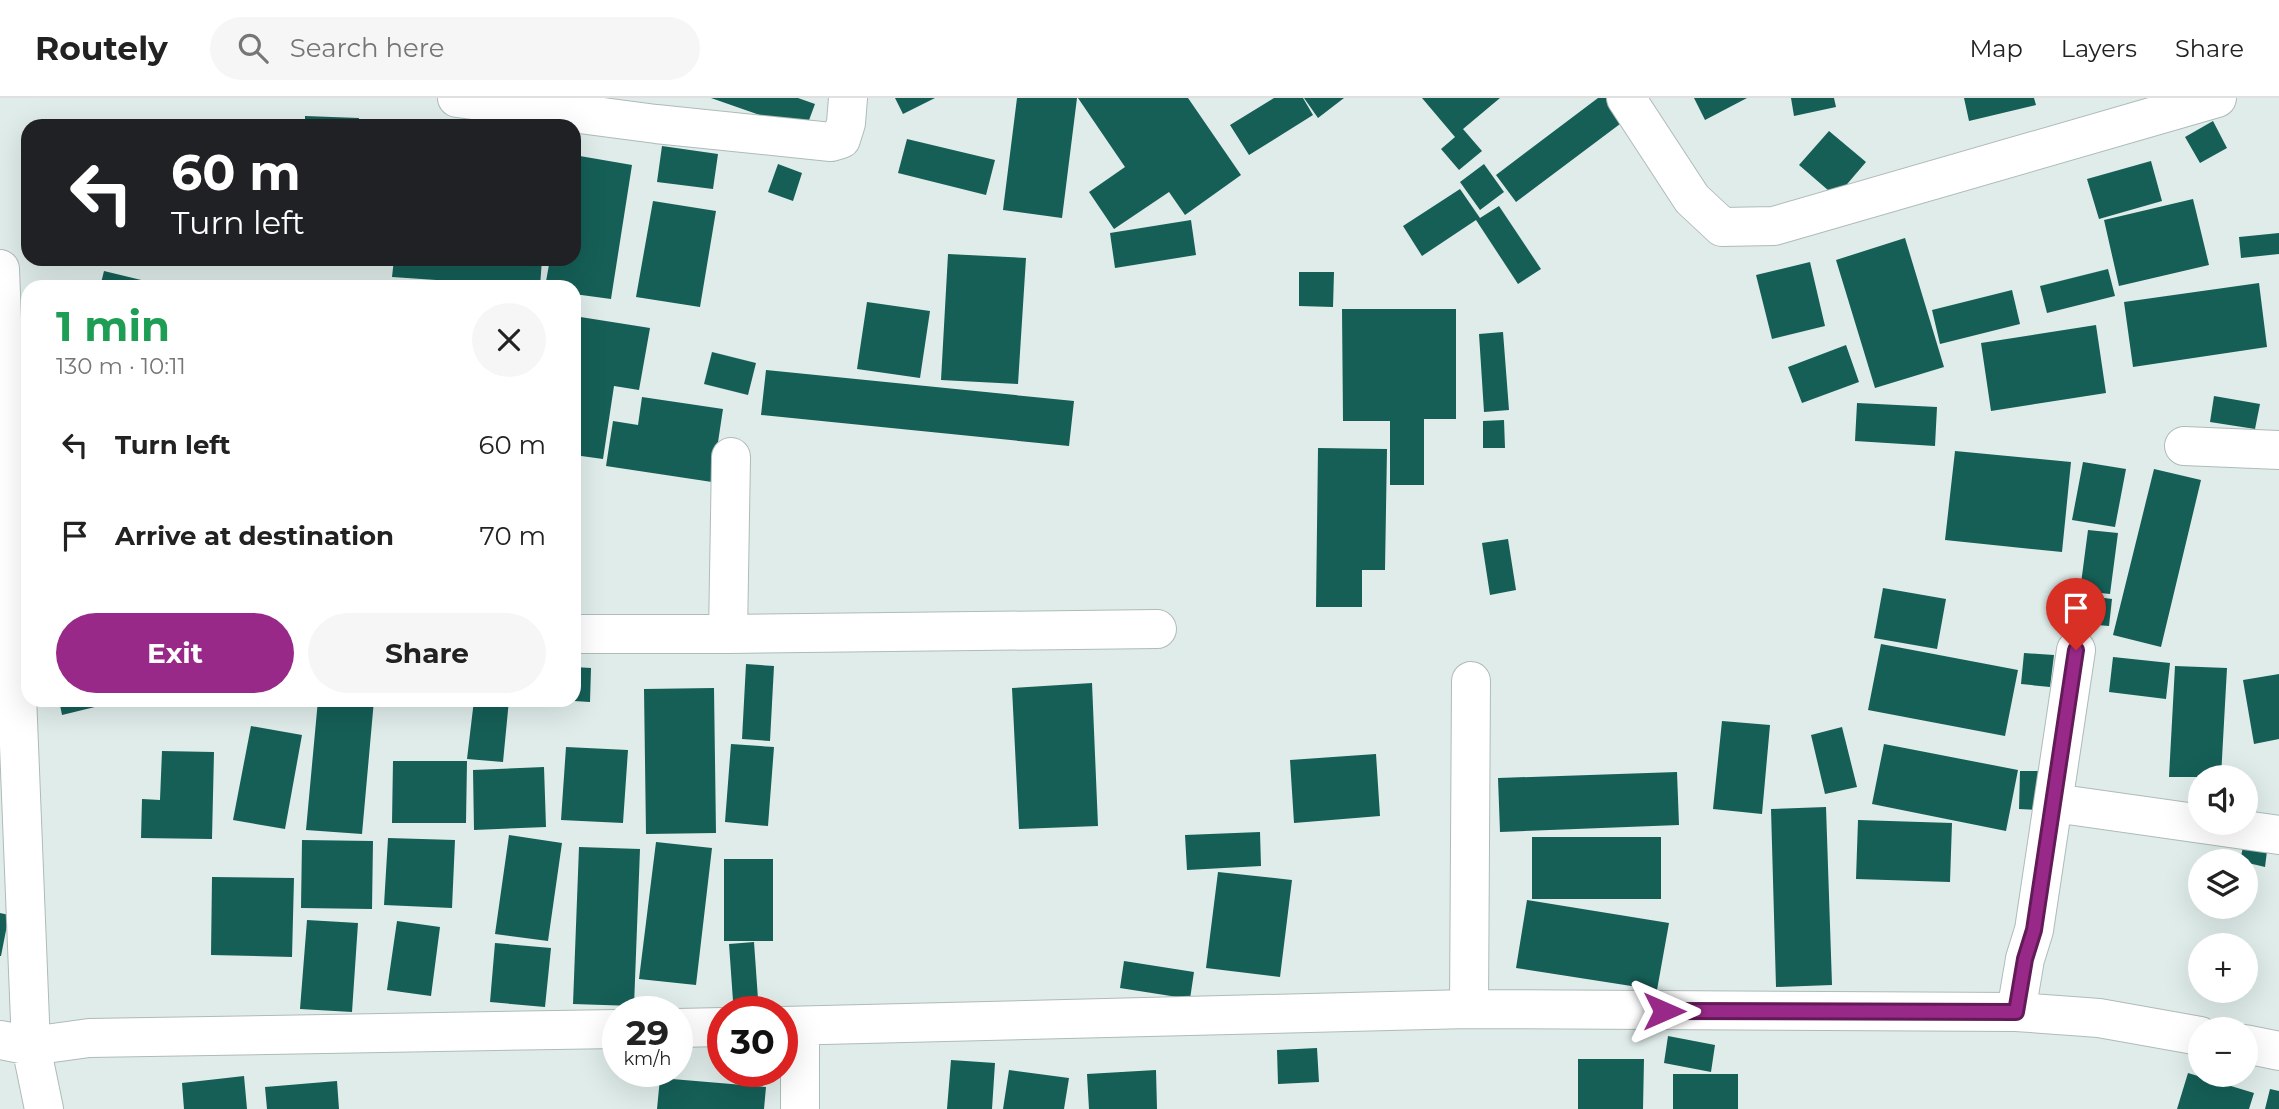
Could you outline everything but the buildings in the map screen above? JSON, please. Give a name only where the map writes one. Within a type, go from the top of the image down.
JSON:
[{"type":"street","points":[[457,98],[656,124],[831,142],[841,139],[846,123],[848,98]]},
{"type":"street","points":[[1626,98],[1692,199],[1722,227],[1774,226],[2217,98]]},
{"type":"street","points":[[0,272],[14,630],[15,1043],[44,1109]]},
{"type":"street","points":[[2184,446],[2279,450]]},
{"type":"street","points":[[728,635],[731,457]]},
{"type":"street","points":[[581,634],[728,635],[1157,629]]},
{"type":"street","points":[[2016,1012],[2025,959],[2034,930],[2076,650]]},
{"type":"street","points":[[1469,1009],[1471,681]]},
{"type":"street","points":[[2054,803],[2279,835]]},
{"type":"street","points":[[798,1026],[1469,1009],[2016,1012],[2099,1018],[2188,1034]]},
{"type":"street","points":[[15,1043],[89,1038],[602,1029]]},
{"type":"street","points":[[2258,1047],[2279,1051]]},
{"type":"street","points":[[798,1087],[800,1109]]},
{"type":"route","points":[[1664,1011],[2016,1012],[2025,959],[2034,930],[2076,650]]}]
